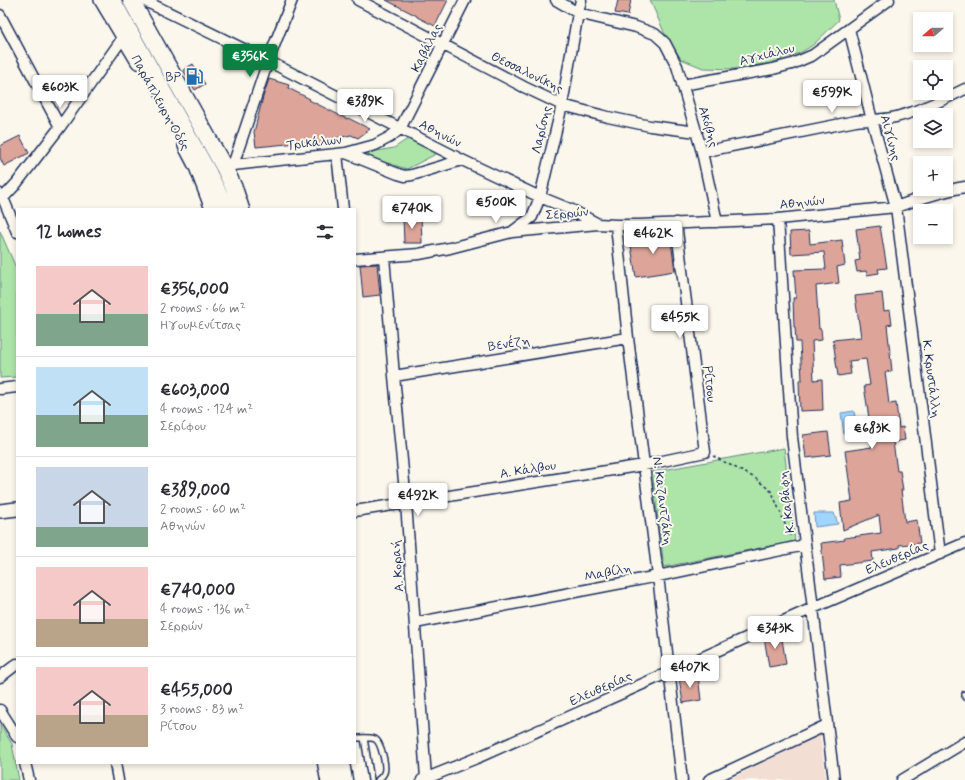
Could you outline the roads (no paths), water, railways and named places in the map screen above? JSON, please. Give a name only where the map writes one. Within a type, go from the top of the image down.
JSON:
[{"type":"main road","points":[[112,0],[126,33],[209,174],[225,208]]},
{"type":"main road","points":[[131,0],[228,166],[241,208]]},
{"type":"main road","points":[[326,764],[329,780]]},
{"type":"main road","points":[[341,764],[344,780]]},
{"type":"street","name":"Παράπλευρη Οδός","points":[[101,0],[126,33],[196,168],[212,208]]},
{"type":"street","name":"Αθηνών","points":[[143,0],[268,61],[462,160],[540,197],[572,210],[598,224]]},
{"type":"street","points":[[228,166],[292,0]]},
{"type":"street","name":"Θεσσαλονίκης","points":[[358,0],[524,87],[562,105],[650,126],[696,132]]},
{"type":"street","name":"Καβάλας","points":[[400,129],[465,0]]},
{"type":"street","points":[[556,0],[578,13]]},
{"type":"street","name":"Λαρίσης","points":[[512,232],[532,217],[540,197],[562,105],[581,0]]},
{"type":"street","name":"Αγχιάλου","points":[[682,85],[773,69],[792,64],[813,55],[888,0]]},
{"type":"street","name":"Ακόβης","points":[[578,13],[636,27],[655,34],[665,43],[676,66],[702,152],[717,222]]},
{"type":"street","points":[[0,15],[60,127]]},
{"type":"street","name":"Αιγίνης","points":[[849,28],[896,207]]},
{"type":"street","points":[[16,230],[2,196],[16,184],[60,127],[126,33]]},
{"type":"street","points":[[702,152],[856,121],[896,116],[919,109],[965,89]]},
{"type":"street","name":"Τρικάλων","points":[[228,166],[342,153],[375,145],[390,137],[400,129]]},
{"type":"street","points":[[343,208],[342,153],[404,176],[462,160]]},
{"type":"street","name":"Αθηνών","points":[[639,225],[778,219],[896,207],[956,188],[965,187]]},
{"type":"street","name":"Κ. Κρυστάλλη","points":[[896,207],[940,554]]},
{"type":"street","name":"Κ. Καβάφη","points":[[778,219],[792,437],[834,780]]},
{"type":"street","name":"Ρίτσου","points":[[676,223],[705,452]]},
{"type":"street","name":"Σερρών","points":[[356,259],[419,254],[450,248],[512,232],[598,224],[639,225]]},
{"type":"street","name":"Ν. Καζαντζάκη","points":[[616,225],[628,338],[682,780]]},
{"type":"street","name":"Α. Κοραή","points":[[384,257],[406,503],[424,779]]},
{"type":"street","name":"Βενέζη","points":[[394,376],[628,338]]},
{"type":"street","points":[[0,389],[16,387]]},
{"type":"street","name":"A. Κάλβου","points":[[356,511],[644,465],[705,452]]},
{"type":"street","points":[[0,512],[16,509]]},
{"type":"street","name":"Ελευθερίας","points":[[424,779],[479,757],[813,608],[965,543]]},
{"type":"street","name":"Μαβίλη","points":[[415,624],[805,545]]},
{"type":"street","points":[[0,677],[16,665]]},
{"type":"street","points":[[0,710],[16,735]]},
{"type":"street","points":[[709,780],[827,725]]},
{"type":"street","points":[[902,780],[965,742]]},
{"type":"street","points":[[25,764],[29,780]]},
{"type":"street","points":[[115,764],[118,780]]},
{"type":"lane","points":[[356,738],[374,739],[380,746],[385,769],[384,774],[378,780]]},
{"type":"lane","points":[[364,738],[369,779]]},
{"type":"water","points":[[854,411],[858,433],[844,435],[841,413]]},
{"type":"water","points":[[814,513],[834,513],[838,524],[815,527]]},
{"type":"place","name":"BP","points":[[194,77]]}]
